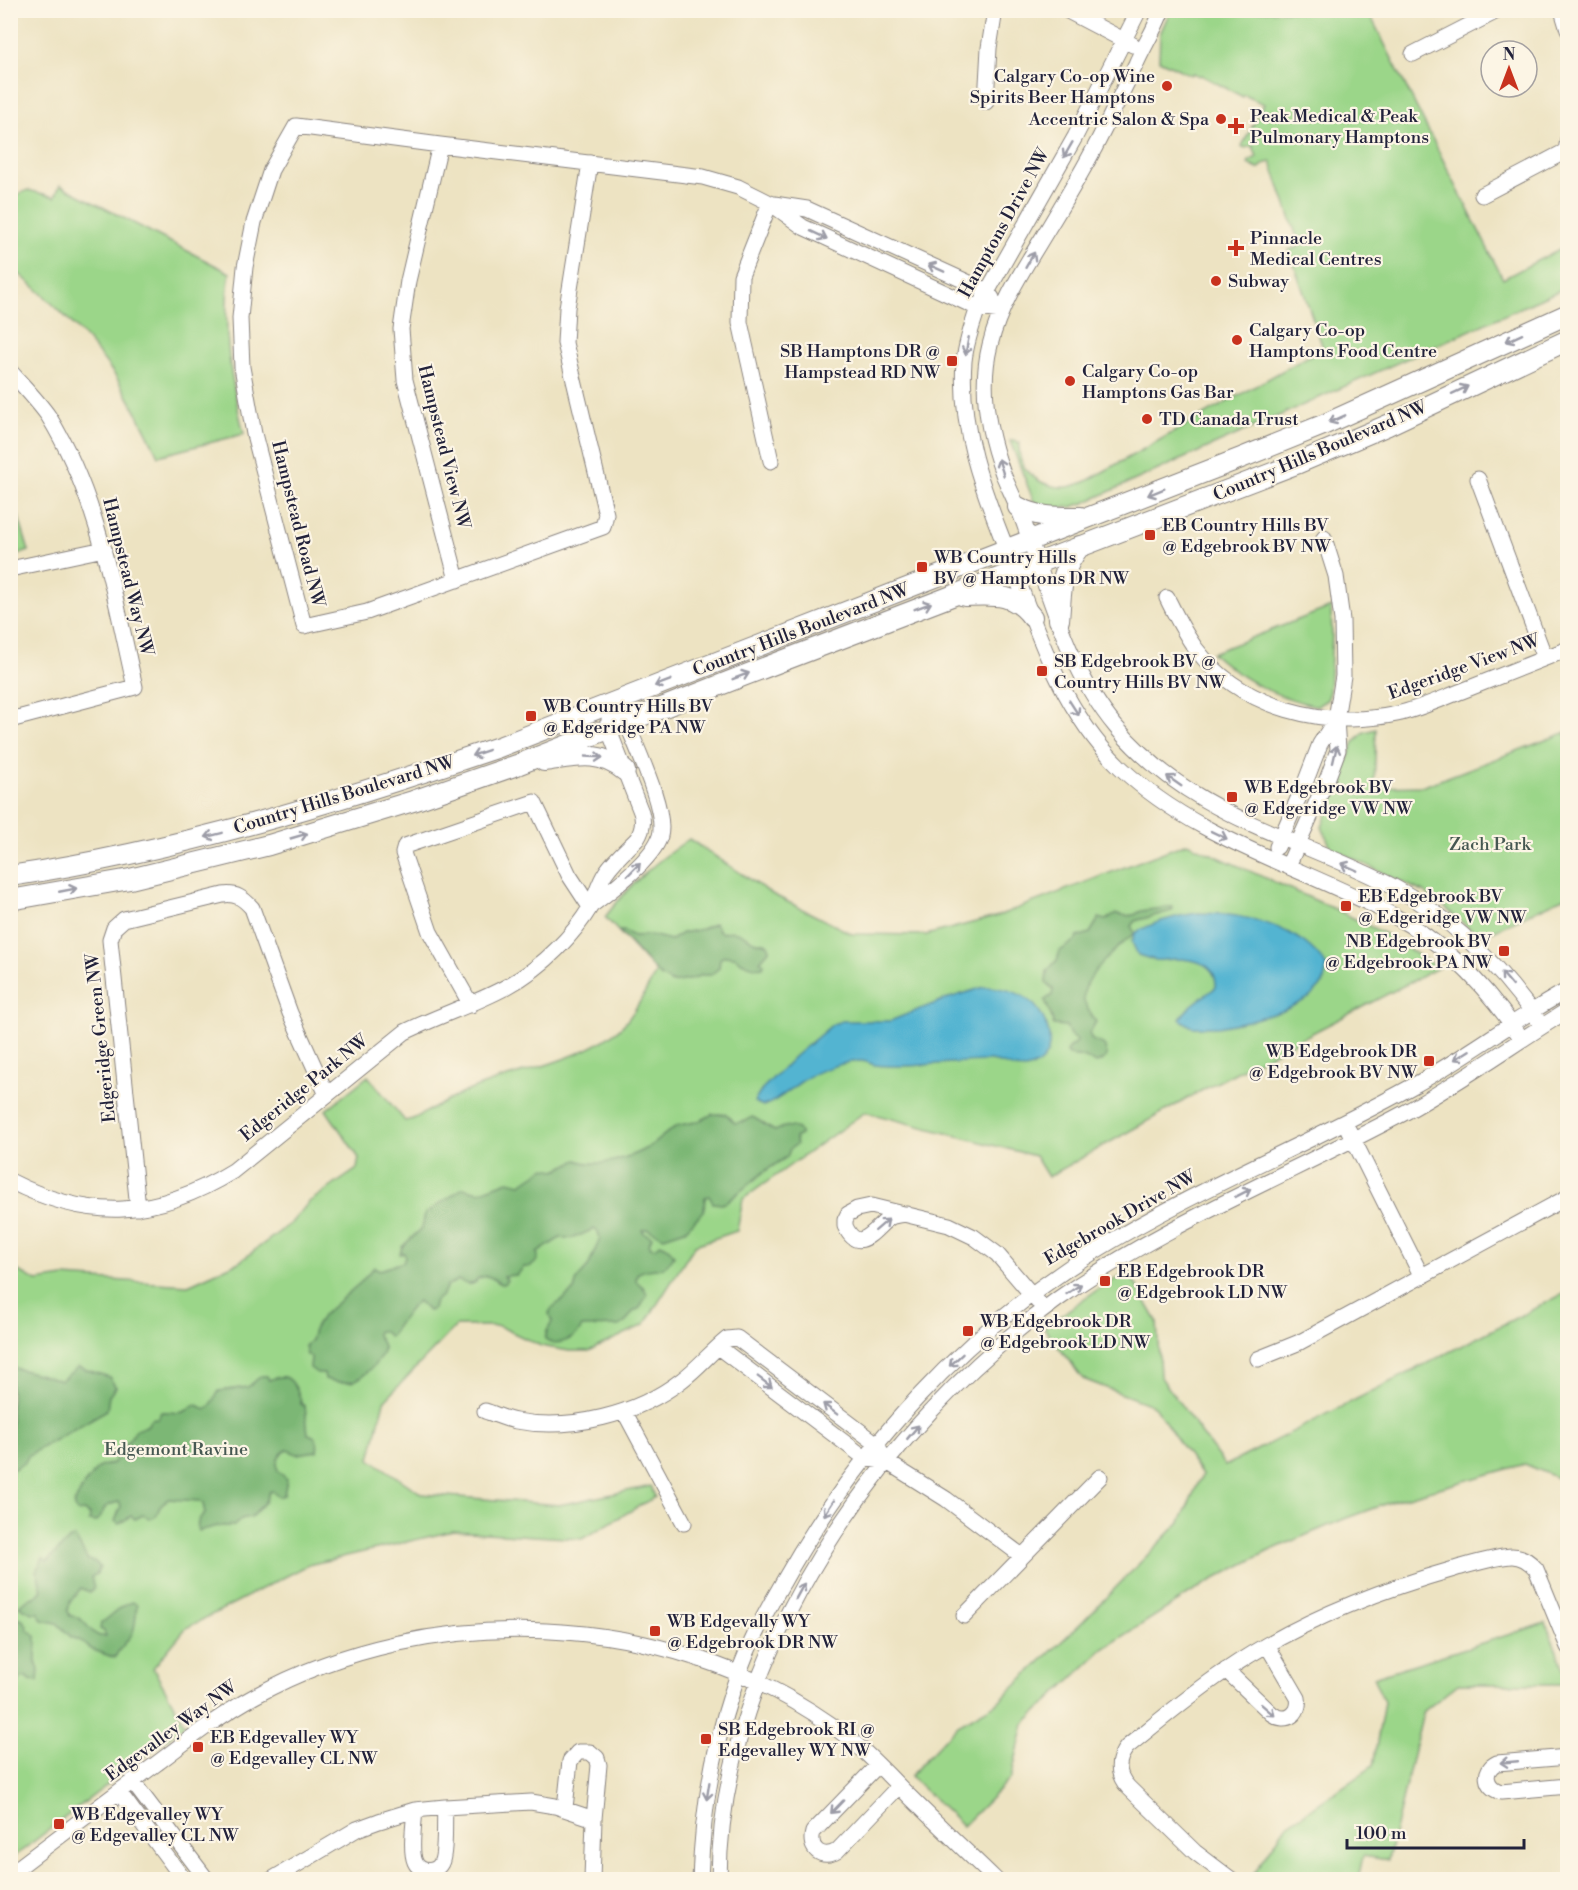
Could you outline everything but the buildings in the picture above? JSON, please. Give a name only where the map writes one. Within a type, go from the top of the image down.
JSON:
[{"type":"main road","name":"Country Hills Boulevard NW","points":[[10,876],[96,861],[282,817],[499,747],[1323,425],[1568,314]]},
{"type":"main road","name":"Country Hills Boulevard NW","points":[[10,900],[151,874],[269,845],[403,804],[518,765],[946,597],[1207,500],[1296,464],[1388,425],[1568,340]]},
{"type":"main road","points":[[1018,507],[1030,513],[1054,517],[1093,516]]},
{"type":"main road","points":[[1059,620],[1064,573],[1069,560],[1080,546]]},
{"type":"main road","points":[[946,597],[988,595],[1007,597],[1026,608],[1032,617]]},
{"type":"main road","points":[[518,765],[570,758],[599,757],[609,759],[625,771]]},
{"type":"street","points":[[986,102],[989,48],[995,10]]},
{"type":"street","points":[[1066,10],[1142,50]]},
{"type":"street","name":"Hamptons Drive NW","points":[[1139,10],[1075,137],[978,308],[969,336],[964,359],[963,392],[967,432],[982,485],[1006,550],[1055,674],[1068,698],[1091,733],[1118,765],[1142,787],[1178,813],[1225,838],[1395,916],[1442,949],[1488,994],[1521,1016]]},
{"type":"street","points":[[1162,10],[1095,148],[1001,311],[986,362],[985,392],[989,430],[1004,475],[1074,659],[1091,692],[1115,725],[1141,754],[1168,777],[1206,802],[1394,887],[1433,912],[1498,969],[1521,1016],[1522,1039]]},
{"type":"street","points":[[1413,54],[1499,10]]},
{"type":"street","points":[[1562,10],[1568,30]]},
{"type":"street","name":"Hampstead Road NW","points":[[590,163],[567,308],[565,343],[606,514],[603,527],[367,612],[304,626],[254,434],[242,368],[240,318],[245,267],[254,222],[271,170],[296,126],[703,177],[738,187],[770,203],[803,227],[978,308],[1001,311]]},
{"type":"street","points":[[1482,195],[1566,151],[1568,139]]},
{"type":"street","name":"Hampstead View NW","points":[[440,145],[408,281],[401,329],[405,381],[457,580]]},
{"type":"street","points":[[770,203],[741,276],[740,322],[771,461]]},
{"type":"street","name":"Hampstead Road NW","points":[[770,203],[807,209],[987,291]]},
{"type":"street","points":[[987,291],[1001,311]]},
{"type":"street","name":"Hampstead Way NW","points":[[10,371],[48,416],[82,482],[104,549],[135,687],[10,720]]},
{"type":"street","points":[[1478,479],[1545,658]]},
{"type":"street","points":[[1288,866],[1338,750],[1336,719],[1343,676],[1342,620],[1336,576],[1324,538]]},
{"type":"street","points":[[10,569],[104,549]]},
{"type":"street","name":"Edgeridge View NW","points":[[1167,598],[1182,628],[1197,650],[1227,679],[1258,699],[1278,707],[1336,719],[1364,719],[1401,713],[1568,649]]},
{"type":"street","name":"Edgeridge Park NW","points":[[10,1181],[40,1196],[70,1205],[105,1210],[138,1208],[165,1203],[210,1185],[233,1171],[405,1032],[510,986],[538,966],[564,940],[590,907],[606,872],[638,839],[642,829],[641,812],[625,771],[617,725],[610,704]]},
{"type":"street","points":[[1272,859],[1320,744],[1336,719]]},
{"type":"street","name":"Edgeridge Park NW","points":[[590,907],[620,884],[654,848],[661,830],[660,809],[617,725]]},
{"type":"street","points":[[471,1005],[430,932],[403,853],[405,846],[534,802],[569,875],[590,907]]},
{"type":"street","name":"Edgeridge Green NW","points":[[138,1208],[110,940],[114,928],[124,919],[223,895],[236,895],[246,902],[252,908],[290,1013],[327,1095]]},
{"type":"street","name":"Edgebrook Drive NW","points":[[700,1880],[702,1828],[707,1790],[721,1727],[738,1674],[763,1619],[791,1568],[833,1501],[865,1458],[929,1385],[991,1328],[1032,1295],[1092,1253],[1142,1223],[1412,1087],[1521,1016],[1568,990]]},
{"type":"street","name":"Edgebrook Drive NW","points":[[719,1880],[727,1793],[741,1728],[757,1682],[788,1614],[839,1527],[887,1462],[950,1392],[992,1352],[1044,1310],[1145,1244],[1403,1113],[1444,1090],[1568,1010]]},
{"type":"street","points":[[1521,1016],[1542,1026]]},
{"type":"street","points":[[1344,1121],[1422,1277]]},
{"type":"street","points":[[1258,1359],[1300,1342],[1568,1197]]},
{"type":"street","points":[[906,1214],[949,1225],[974,1237],[997,1254],[1044,1310]]},
{"type":"street","points":[[484,1411],[514,1420],[540,1424],[580,1422],[624,1411],[665,1392],[681,1381],[727,1340],[737,1338],[877,1444],[887,1462]]},
{"type":"street","points":[[718,1347],[865,1458],[887,1462],[946,1499],[1022,1556]]},
{"type":"street","points":[[795,1405],[806,1391]]},
{"type":"street","points":[[624,1411],[684,1523]]},
{"type":"street","points":[[964,1616],[1100,1477]]},
{"type":"street","points":[[1232,1880],[1195,1852],[1128,1787],[1119,1769],[1121,1756],[1127,1747],[1194,1693],[1267,1645],[1309,1622],[1389,1588],[1472,1564],[1512,1556],[1530,1562],[1536,1569],[1568,1647]]},
{"type":"street","name":"Edgevalley Way NW","points":[[10,1874],[211,1723],[255,1696],[321,1665],[410,1640],[466,1633],[520,1631],[567,1632],[651,1644],[688,1654],[757,1682],[828,1722],[857,1745],[996,1880]]},
{"type":"street","points":[[1226,1671],[1272,1714],[1280,1719],[1290,1718],[1296,1712],[1298,1698],[1267,1645]]},
{"type":"street","points":[[565,1808],[570,1761],[578,1752],[591,1752],[597,1758],[599,1766],[592,1880]]},
{"type":"street","points":[[1568,1757],[1497,1762],[1490,1768],[1487,1776],[1490,1785],[1501,1792],[1568,1786]]},
{"type":"street","points":[[878,1765],[813,1832],[812,1842],[816,1850],[824,1855],[837,1851],[899,1786]]},
{"type":"street","points":[[132,1781],[207,1880]]},
{"type":"street","points":[[119,1792],[184,1880]]},
{"type":"street","points":[[271,1880],[357,1829],[415,1810],[521,1802],[565,1808],[594,1819]]},
{"type":"street","points":[[415,1810],[414,1860],[420,1868],[428,1871],[437,1868],[442,1861],[445,1807]]},
{"type":"green space","points":[[1170,11],[1368,11],[1503,279],[1567,245],[1567,287],[1084,503],[1071,507],[1044,509],[1034,502],[1010,441],[1020,443],[1021,461],[1031,475],[1039,481],[1057,487],[1073,486],[1085,482],[1323,348],[1289,250],[1300,246],[1271,162],[1258,169],[1248,164],[1257,157],[1253,146],[1244,148],[1242,146],[1264,104],[1244,95],[1243,97],[1201,75],[1193,73],[1191,75],[1159,60],[1160,34]]},
{"type":"green space","points":[[60,185],[230,273],[227,293],[227,334],[235,394],[244,434],[158,456],[132,404],[103,359],[66,317],[11,267],[11,197],[28,190],[55,197]]},
{"type":"green space","points":[[11,500],[29,551],[14,556],[11,543]]},
{"type":"green space","points":[[1331,607],[1329,695],[1327,700],[1317,706],[1302,703],[1261,687],[1235,672],[1212,653]]},
{"type":"green space","name":"Zach Park","points":[[1376,729],[1374,787],[1424,786],[1567,732],[1567,896],[1495,930],[1477,935],[1423,892],[1331,848],[1322,827],[1354,742],[1364,732]]},
{"type":"green space","name":"Edgemont Ravine","points":[[689,839],[772,894],[852,934],[926,935],[995,917],[1187,843],[1335,909],[1389,936],[1438,968],[1208,1087],[1048,1177],[1035,1156],[865,1112],[743,1199],[737,1231],[695,1245],[644,1325],[589,1351],[569,1351],[541,1346],[499,1326],[456,1326],[384,1401],[370,1459],[422,1494],[559,1505],[651,1486],[655,1497],[582,1539],[453,1531],[308,1565],[186,1628],[153,1668],[185,1725],[11,1859],[11,1267],[37,1281],[64,1277],[188,1285],[239,1262],[291,1223],[309,1202],[357,1169],[359,1158],[326,1110],[368,1076],[405,1121],[470,1090],[574,1055],[611,1035],[625,1023],[634,1011],[656,972],[605,917],[644,874]]},
{"type":"green space","points":[[1173,907],[1172,911],[1135,921],[1131,926],[1135,933],[1102,963],[1084,992],[1084,1001],[1096,1022],[1089,1033],[1092,1040],[1103,1044],[1106,1051],[1105,1058],[1096,1063],[1083,1057],[1069,1055],[1068,1048],[1077,1040],[1070,1035],[1066,1026],[1053,1025],[1045,1000],[1052,995],[1053,989],[1046,983],[1047,971],[1057,960],[1060,951],[1077,937],[1090,933],[1099,918],[1106,920],[1117,914],[1128,916],[1141,911]]},
{"type":"green space","points":[[715,923],[719,931],[723,933],[735,931],[754,941],[768,944],[770,949],[760,961],[764,964],[763,967],[752,966],[735,957],[724,956],[720,959],[719,968],[711,975],[701,975],[672,983],[660,976],[619,931],[634,936],[651,935],[671,940],[682,933],[702,929]]},
{"type":"green space","points":[[712,1114],[726,1114],[735,1123],[752,1117],[775,1131],[791,1127],[798,1129],[801,1135],[795,1138],[797,1144],[790,1149],[787,1157],[765,1171],[727,1202],[713,1203],[709,1196],[705,1197],[704,1211],[685,1230],[664,1237],[647,1229],[642,1230],[652,1237],[649,1244],[651,1247],[654,1248],[660,1244],[674,1255],[666,1266],[637,1274],[636,1281],[647,1294],[640,1308],[633,1312],[625,1323],[619,1326],[582,1327],[566,1341],[555,1343],[545,1339],[552,1322],[549,1313],[574,1290],[577,1279],[588,1267],[600,1238],[594,1229],[574,1238],[560,1238],[537,1253],[534,1265],[524,1267],[517,1275],[504,1276],[507,1280],[504,1284],[488,1276],[481,1277],[471,1284],[458,1280],[447,1286],[442,1296],[435,1301],[433,1309],[428,1311],[418,1301],[390,1337],[383,1331],[378,1331],[377,1335],[382,1343],[383,1352],[365,1374],[354,1381],[325,1379],[324,1373],[317,1373],[310,1368],[311,1357],[307,1355],[305,1346],[311,1340],[322,1316],[361,1282],[374,1267],[380,1270],[403,1262],[404,1253],[400,1254],[402,1247],[422,1228],[425,1214],[463,1188],[479,1192],[508,1181],[521,1184],[545,1168],[556,1170],[577,1160],[603,1163],[622,1159],[647,1148],[677,1126],[699,1121]]},
{"type":"green space","points":[[1128,1271],[1157,1321],[1160,1376],[1225,1466],[1567,1292],[1567,1482],[1525,1464],[1393,1501],[1269,1551],[1205,1584],[1103,1649],[1024,1724],[1011,1778],[963,1826],[910,1776],[958,1725],[997,1703],[1082,1622],[1180,1522],[1202,1475],[1154,1406],[1083,1379],[1044,1328],[1086,1297]]},
{"type":"green space","points":[[11,1367],[61,1380],[78,1367],[109,1377],[116,1387],[109,1396],[107,1410],[29,1455],[25,1462],[11,1471]]},
{"type":"green space","points":[[261,1376],[267,1376],[269,1380],[285,1377],[294,1385],[301,1404],[305,1406],[308,1434],[313,1436],[317,1442],[317,1451],[297,1454],[287,1450],[280,1456],[277,1461],[278,1471],[287,1479],[284,1495],[279,1497],[272,1491],[269,1492],[265,1502],[251,1517],[241,1519],[234,1526],[218,1526],[199,1531],[198,1521],[205,1513],[200,1501],[168,1499],[160,1507],[156,1516],[149,1519],[143,1515],[135,1519],[131,1516],[119,1524],[115,1521],[121,1506],[119,1502],[105,1507],[96,1522],[89,1521],[90,1515],[83,1511],[77,1512],[74,1508],[84,1485],[96,1470],[101,1466],[114,1463],[116,1459],[114,1451],[123,1448],[136,1430],[148,1425],[154,1418],[158,1419],[161,1412],[181,1413],[195,1405],[206,1409],[210,1407],[219,1391],[248,1387]]},
{"type":"green space","points":[[75,1537],[88,1560],[94,1561],[100,1567],[97,1574],[91,1577],[94,1588],[90,1592],[81,1588],[70,1602],[68,1611],[70,1616],[80,1619],[96,1634],[106,1636],[100,1629],[101,1623],[124,1606],[133,1602],[137,1605],[134,1630],[115,1658],[91,1649],[71,1637],[57,1623],[42,1620],[38,1613],[32,1613],[19,1606],[42,1590],[36,1571],[43,1558],[47,1561],[71,1538]]},
{"type":"green space","points":[[17,1618],[23,1621],[28,1630],[36,1636],[36,1662],[39,1670],[38,1681],[29,1680],[27,1677],[21,1678],[16,1687],[18,1692],[11,1697],[11,1623]]},
{"type":"green space","points":[[1546,1623],[1567,1677],[1567,1684],[1458,1684],[1423,1712],[1388,1860],[1363,1856],[1358,1879],[1254,1880],[1251,1878],[1286,1826],[1373,1766],[1384,1702],[1373,1677]]},
{"type":"water","points":[[1198,913],[1252,919],[1287,932],[1303,941],[1327,967],[1323,984],[1309,998],[1283,1011],[1218,1027],[1192,1027],[1180,1019],[1192,1005],[1216,987],[1213,973],[1204,964],[1197,962],[1183,959],[1156,960],[1138,955],[1132,942],[1135,933],[1150,925],[1173,917]]},
{"type":"water","points":[[984,987],[1015,992],[1038,1009],[1049,1038],[1049,1047],[1039,1063],[1024,1069],[989,1061],[898,1066],[855,1061],[817,1072],[769,1104],[763,1106],[754,1102],[763,1088],[795,1056],[833,1024],[842,1021],[890,1021]]},
{"type":"place","name":"Calgary Co-op Wine Spirits Beer Hamptons","points":[[1167,86]]},
{"type":"place","name":"Accentric Salon & Spa","points":[[1221,119]]},
{"type":"place","name":"Peak Medical & Peak Pulmonary Hamptons","points":[[1236,126]]},
{"type":"place","name":"Pinnacle Medical Centres","points":[[1236,248]]},
{"type":"place","name":"Subway","points":[[1216,281]]},
{"type":"place","name":"Calgary Co-op Hamptons Food Centre","points":[[1237,340]]},
{"type":"place","name":"SB Hamptons DR @ Hampstead RD NW","points":[[952,361]]},
{"type":"place","name":"Calgary Co-op Hamptons Gas Bar","points":[[1070,381]]},
{"type":"place","name":"TD Canada Trust","points":[[1147,419]]},
{"type":"place","name":"EB Country Hills BV @ Edgebrook BV NW","points":[[1150,535]]},
{"type":"place","name":"WB Country Hills BV @ Hamptons DR NW","points":[[922,567]]},
{"type":"place","name":"SB Edgebrook BV @ Country Hills BV NW","points":[[1042,671]]},
{"type":"place","name":"WB Country Hills BV @ Edgeridge PA NW","points":[[531,716]]},
{"type":"place","name":"WB Edgebrook BV @ Edgeridge VW NW","points":[[1232,797]]},
{"type":"place","name":"EB Edgebrook BV @ Edgeridge VW NW","points":[[1346,906]]},
{"type":"place","name":"NB Edgebrook BV @ Edgebrook PA NW","points":[[1504,951]]},
{"type":"place","name":"WB Edgebrook DR @ Edgebrook BV NW","points":[[1429,1061]]},
{"type":"place","name":"EB Edgebrook DR @ Edgebrook LD NW","points":[[1105,1281]]},
{"type":"place","name":"WB Edgebrook DR @ Edgebrook LD NW","points":[[968,1331]]},
{"type":"place","name":"WB Edgevally WY @ Edgebrook DR NW","points":[[655,1631]]},
{"type":"place","name":"SB Edgebrook RI @ Edgevalley WY NW","points":[[706,1739]]},
{"type":"place","name":"EB Edgevalley WY @ Edgevalley CL NW","points":[[198,1747]]},
{"type":"place","name":"WB Edgevalley WY @ Edgevalley CL NW","points":[[59,1824]]}]
